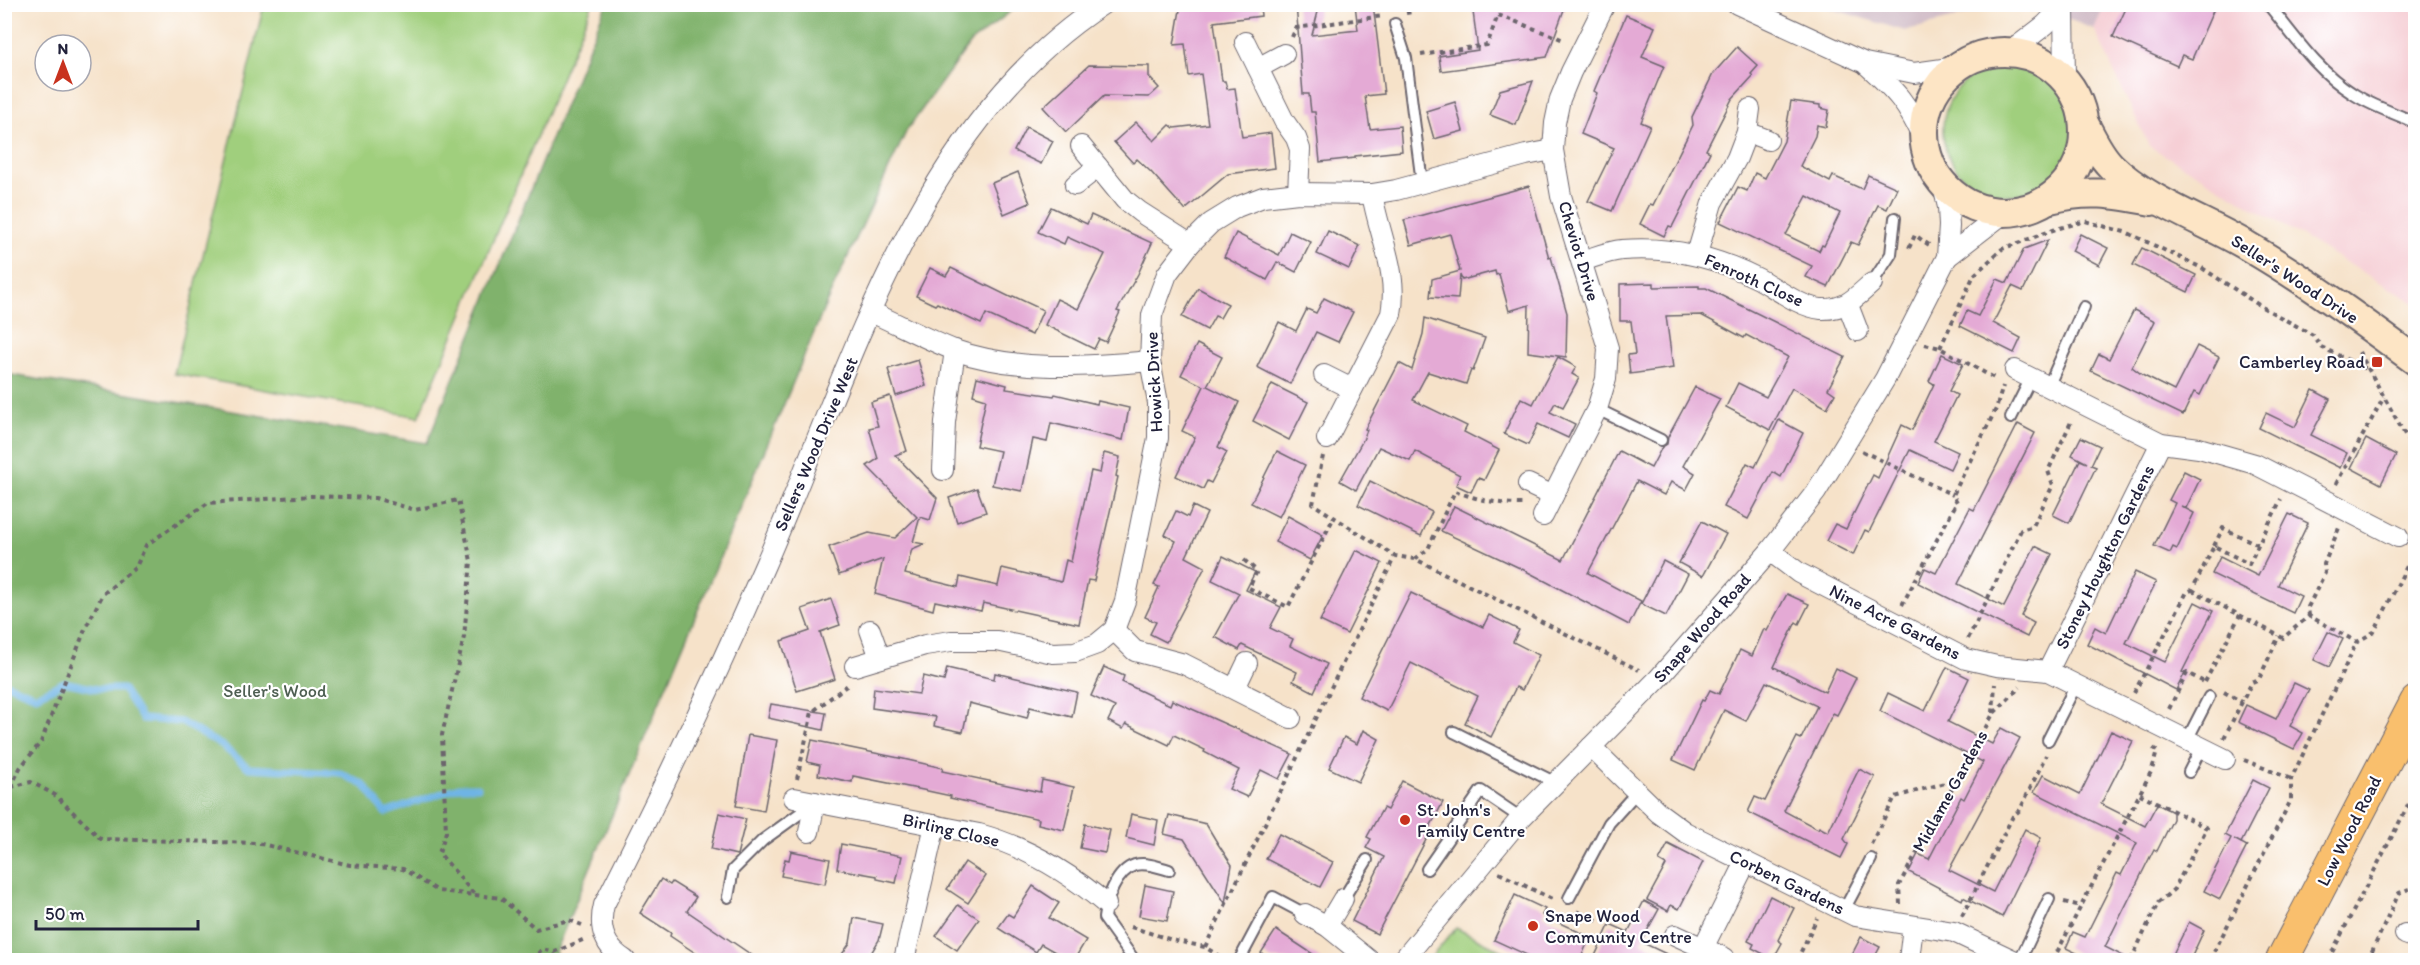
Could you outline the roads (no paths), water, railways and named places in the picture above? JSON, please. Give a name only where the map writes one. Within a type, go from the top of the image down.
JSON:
[{"type":"main road","name":"Low Wood Road","points":[[2282,960],[2415,702]]},
{"type":"main road","name":"Low Wood Road","points":[[2304,960],[2415,743]]},
{"type":"street","name":"Sellers Wood Drive West","points":[[626,960],[608,945],[602,932],[601,916],[604,905],[694,722],[766,563],[871,312],[913,225],[964,141],[1013,79],[1080,20],[1103,4]]},
{"type":"street","name":"Cheviot Drive","points":[[1543,516],[1597,409],[1606,379],[1608,348],[1561,196],[1553,150],[1560,99],[1605,4]]},
{"type":"street","points":[[1737,4],[1865,63],[1914,73],[1957,67],[1982,55],[2010,52],[2040,60],[2054,68],[2065,79],[2078,100],[2084,123],[2085,140],[2074,172],[2064,187],[2036,207],[2004,213],[1973,206],[1958,198],[1942,182],[1928,157],[1924,140],[1908,107],[1892,87],[1865,63]]},
{"type":"street","points":[[2010,52],[2064,6]]},
{"type":"street","points":[[2064,6],[2065,79]]},
{"type":"street","points":[[1245,42],[1300,149],[1298,193]]},
{"type":"street","points":[[1258,68],[1284,54]]},
{"type":"street","points":[[1924,140],[1924,122],[1929,104],[1940,84],[1957,67]]},
{"type":"street","name":"Fenroth Close","points":[[1697,254],[1712,203],[1737,158],[1747,132],[1750,108]]},
{"type":"street","name":"Seller's Wood Drive","points":[[2084,123],[2098,150],[2124,177],[2169,205],[2258,252],[2332,301],[2415,361]]},
{"type":"street","points":[[1747,132],[1768,140]]},
{"type":"street","points":[[1081,146],[1125,200],[1190,244]]},
{"type":"street","name":"Howick Drive","points":[[1114,630],[1125,601],[1158,438],[1158,403],[1150,361],[1152,315],[1167,274],[1190,244],[1211,223],[1237,207],[1263,197],[1298,193],[1372,195],[1553,150]]},
{"type":"street","points":[[1075,185],[1098,167]]},
{"type":"street","name":"Snape Wood Road","points":[[1403,960],[1521,818],[1658,679],[1770,551],[1816,492],[1848,444],[1907,339],[1947,257],[1948,207],[1942,182]]},
{"type":"street","name":"Seller's Wood Drive","points":[[2050,199],[2074,193],[2094,192],[2169,205]]},
{"type":"street","points":[[1327,439],[1391,314],[1395,296],[1394,279],[1372,195]]},
{"type":"street","name":"Snape Wood Road","points":[[1947,257],[2004,213]]},
{"type":"street","name":"Fenroth Close","points":[[1582,261],[1620,250],[1661,250],[1697,254],[1747,273],[1819,309],[1848,305]]},
{"type":"street","points":[[1858,331],[1848,305],[1872,283]]},
{"type":"street","points":[[871,312],[955,350],[1013,363],[1078,367],[1150,361]]},
{"type":"street","points":[[943,470],[947,393],[955,350]]},
{"type":"street","points":[[1324,375],[1352,389]]},
{"type":"street","name":"Stoney Houghton Gardens","points":[[2031,378],[2161,443],[2227,455],[2255,464],[2398,537]]},
{"type":"street","name":"Stoney Houghton Gardens","points":[[2048,671],[2161,443]]},
{"type":"street","points":[[1528,484],[1553,496]]},
{"type":"street","name":"Nine Acre Gardens","points":[[1770,551],[1798,573],[1960,655],[1997,666],[2048,671],[2207,750]]},
{"type":"street","points":[[870,630],[880,658]]},
{"type":"street","points":[[855,666],[925,645],[974,640],[997,641],[1053,653],[1076,652],[1097,644],[1114,630],[1135,651],[1184,664],[1291,718]]},
{"type":"street","points":[[1235,688],[1247,663]]},
{"type":"street","name":"Corben Gardens","points":[[1591,747],[1636,793],[1685,832],[1855,915],[1954,933],[2013,960]]},
{"type":"street","name":"Birling Close","points":[[794,798],[978,834],[1003,841],[1027,851],[1078,881],[1105,911]]},
{"type":"street","points":[[809,832],[815,802]]},
{"type":"street","points":[[904,960],[934,825]]},
{"type":"street","points":[[1703,948],[1746,862]]},
{"type":"street","points":[[1326,926],[1343,899]]},
{"type":"street","points":[[1305,914],[1326,926],[1369,960]]},
{"type":"street","points":[[1907,925],[1909,960]]},
{"type":"street","points":[[1674,935],[1725,958]]},
{"type":"lane","points":[[2268,4],[2322,70],[2338,84],[2354,95],[2415,123]]},
{"type":"lane","points":[[1394,20],[1406,58],[1422,183]]},
{"type":"lane","points":[[1872,283],[1891,254],[1895,218]]},
{"type":"lane","points":[[2011,418],[2031,378],[2084,307]]},
{"type":"lane","points":[[1597,409],[1661,441]]},
{"type":"lane","points":[[2048,740],[2076,685]]},
{"type":"lane","points":[[2189,772],[2207,750],[2209,697]]},
{"type":"lane","points":[[1454,732],[1556,783]]},
{"type":"lane","points":[[1427,869],[1481,790],[1521,818]]},
{"type":"lane","points":[[1569,898],[1609,823],[1636,793]]},
{"type":"lane","points":[[728,897],[733,870],[763,840],[815,802]]},
{"type":"lane","points":[[1844,910],[1871,859]]},
{"type":"lane","points":[[1343,899],[1367,860]]},
{"type":"lane","points":[[1105,911],[1120,876],[1135,865],[1152,865],[1169,870]]},
{"type":"lane","points":[[1241,957],[1273,897],[1305,914]]},
{"type":"lane","points":[[2020,960],[2049,898]]},
{"type":"lane","name":"Birling Close","points":[[1105,911],[1134,960]]},
{"type":"waterway","points":[[4,683],[36,696],[64,682],[97,689],[123,689],[142,719],[181,722],[221,745],[249,768],[340,773],[364,785],[385,813],[459,787],[478,787]]},
{"type":"place","name":"Camberley Road","points":[[2377,362]]},
{"type":"place","name":"St. John's Family Centre","points":[[1405,820]]},
{"type":"place","name":"Snape Wood Community Centre","points":[[1533,926]]},
{"type":"park label","name":"Seller's Wood","points":[[275,691]]}]
